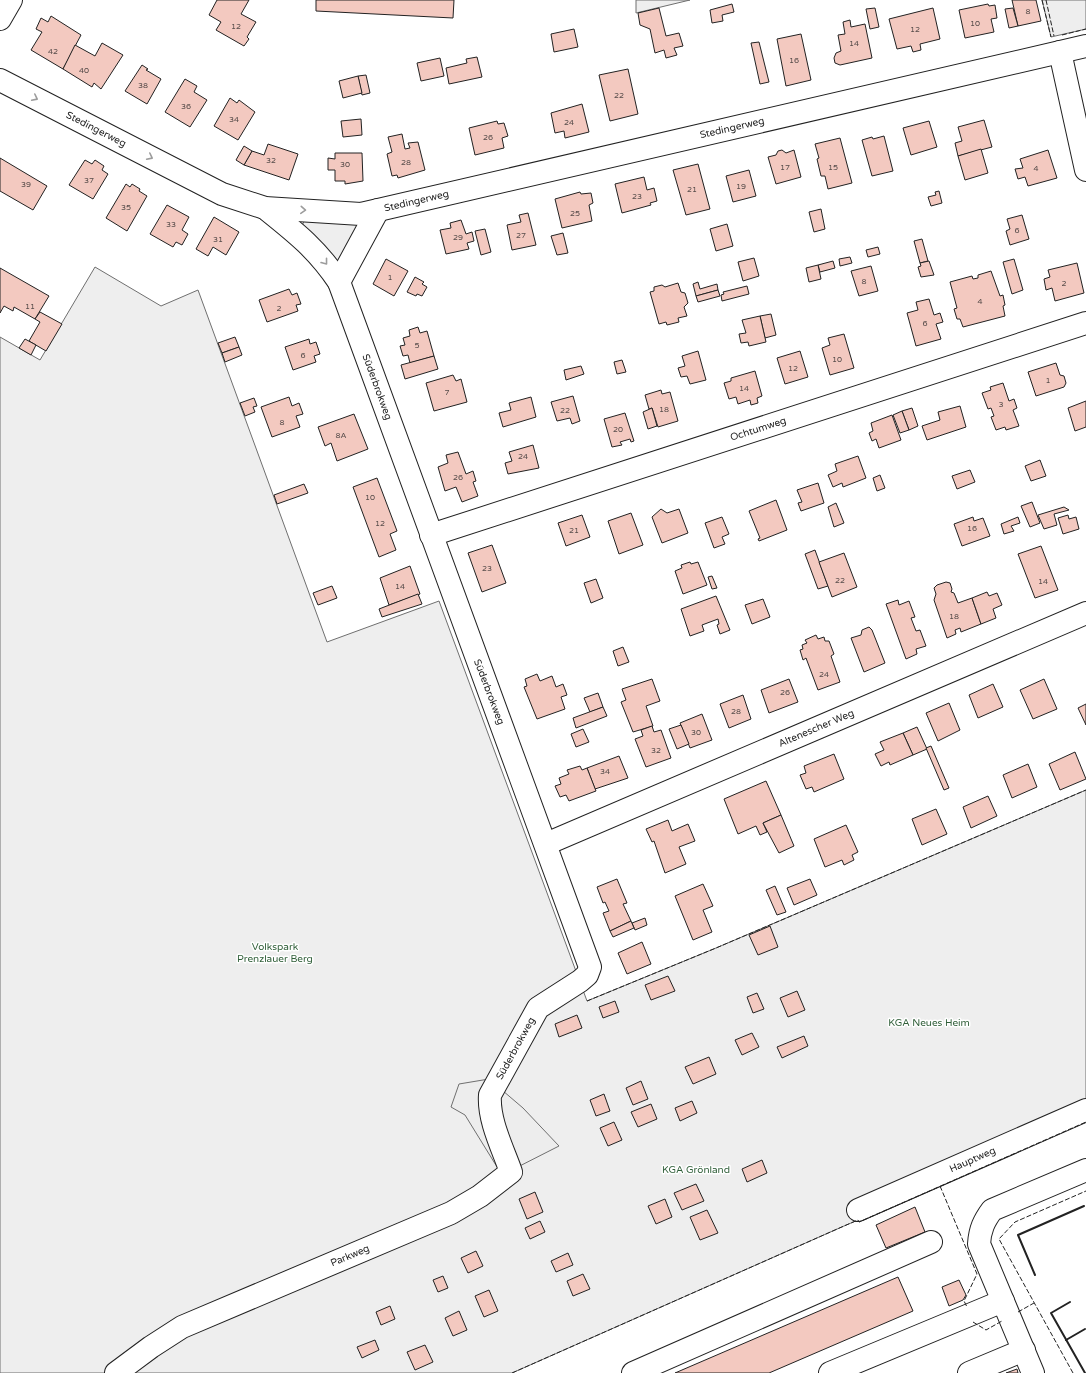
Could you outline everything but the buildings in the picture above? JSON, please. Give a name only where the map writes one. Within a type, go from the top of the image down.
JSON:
[{"type":"street","points":[[0,18],[11,0]]},
{"type":"street","name":"Stedingerweg","points":[[0,80],[222,194],[265,208],[361,214],[1086,46]]},
{"type":"street","points":[[1060,52],[1086,170]]},
{"type":"street","name":"Süderbrokweg","points":[[265,208],[296,233],[324,260],[339,282],[590,963],[587,975],[538,1008],[490,1095],[489,1104],[495,1128],[511,1172]]},
{"type":"street","name":"Stedingerweg","points":[[339,282],[378,210]]},
{"type":"street","name":"Ochtumweg","points":[[431,535],[1086,323]]},
{"type":"street","name":"Altenescher Weg","points":[[546,844],[1086,612]]},
{"type":"street","name":"Hauptweg","points":[[858,1210],[1086,1110]]},
{"type":"street","points":[[1033,1373],[980,1244],[983,1222],[992,1210],[1086,1170]]},
{"type":"street","name":"Parkweg","points":[[116,1373],[151,1347],[182,1327],[451,1213],[480,1196],[511,1172]]},
{"type":"street","points":[[633,1373],[931,1242]]},
{"type":"street","points":[[830,1373],[855,1368],[1003,1301]]},
{"type":"street","points":[[969,1373],[1024,1350]]},
{"type":"green space","points":[[636,0],[690,0],[636,13]]},
{"type":"green space","points":[[1042,0],[1086,0],[1086,29],[1051,37]]},
{"type":"green space","points":[[304,221],[359,222],[338,263],[302,226]]},
{"type":"green space","name":"Volkspark Prenzlauer Berg","points":[[95,267],[161,306],[198,290],[327,642],[439,601],[587,1001],[716,948],[1086,790],[1086,1122],[859,1222],[858,1220],[844,1226],[512,1373],[0,1373],[0,337],[40,360]]},
{"type":"shaded area","points":[[489,1079],[523,1108],[559,1146],[502,1175],[465,1115],[451,1107],[459,1084]]},
{"type":"fence","points":[[1042,0],[1051,37]]},
{"type":"fence","points":[[1046,0],[1054,36]]},
{"type":"fence","points":[[1062,35],[1086,29]]},
{"type":"fence","points":[[587,1001],[716,948],[1086,790]]},
{"type":"fence","points":[[512,1373],[844,1226],[858,1220],[859,1222],[1086,1122]]},
{"type":"fence","points":[[940,1186],[977,1274],[964,1301],[967,1307]]},
{"type":"fence","points":[[1073,1373],[999,1239],[1015,1222],[1086,1191]]},
{"type":"fence","points":[[1018,1312],[1034,1303]]},
{"type":"fence","points":[[973,1322],[986,1330],[1002,1321]]},
{"type":"wall","points":[[1035,1275],[1018,1235],[1084,1206]]},
{"type":"wall","points":[[1070,1302],[1051,1313],[1085,1373]]},
{"type":"wall","points":[[1066,1340],[1085,1329]]},
{"type":"park label","name":"KGA Neues Heim","points":[[929,1023]]},
{"type":"park label","name":"KGA Grönland","points":[[696,1170]]}]
